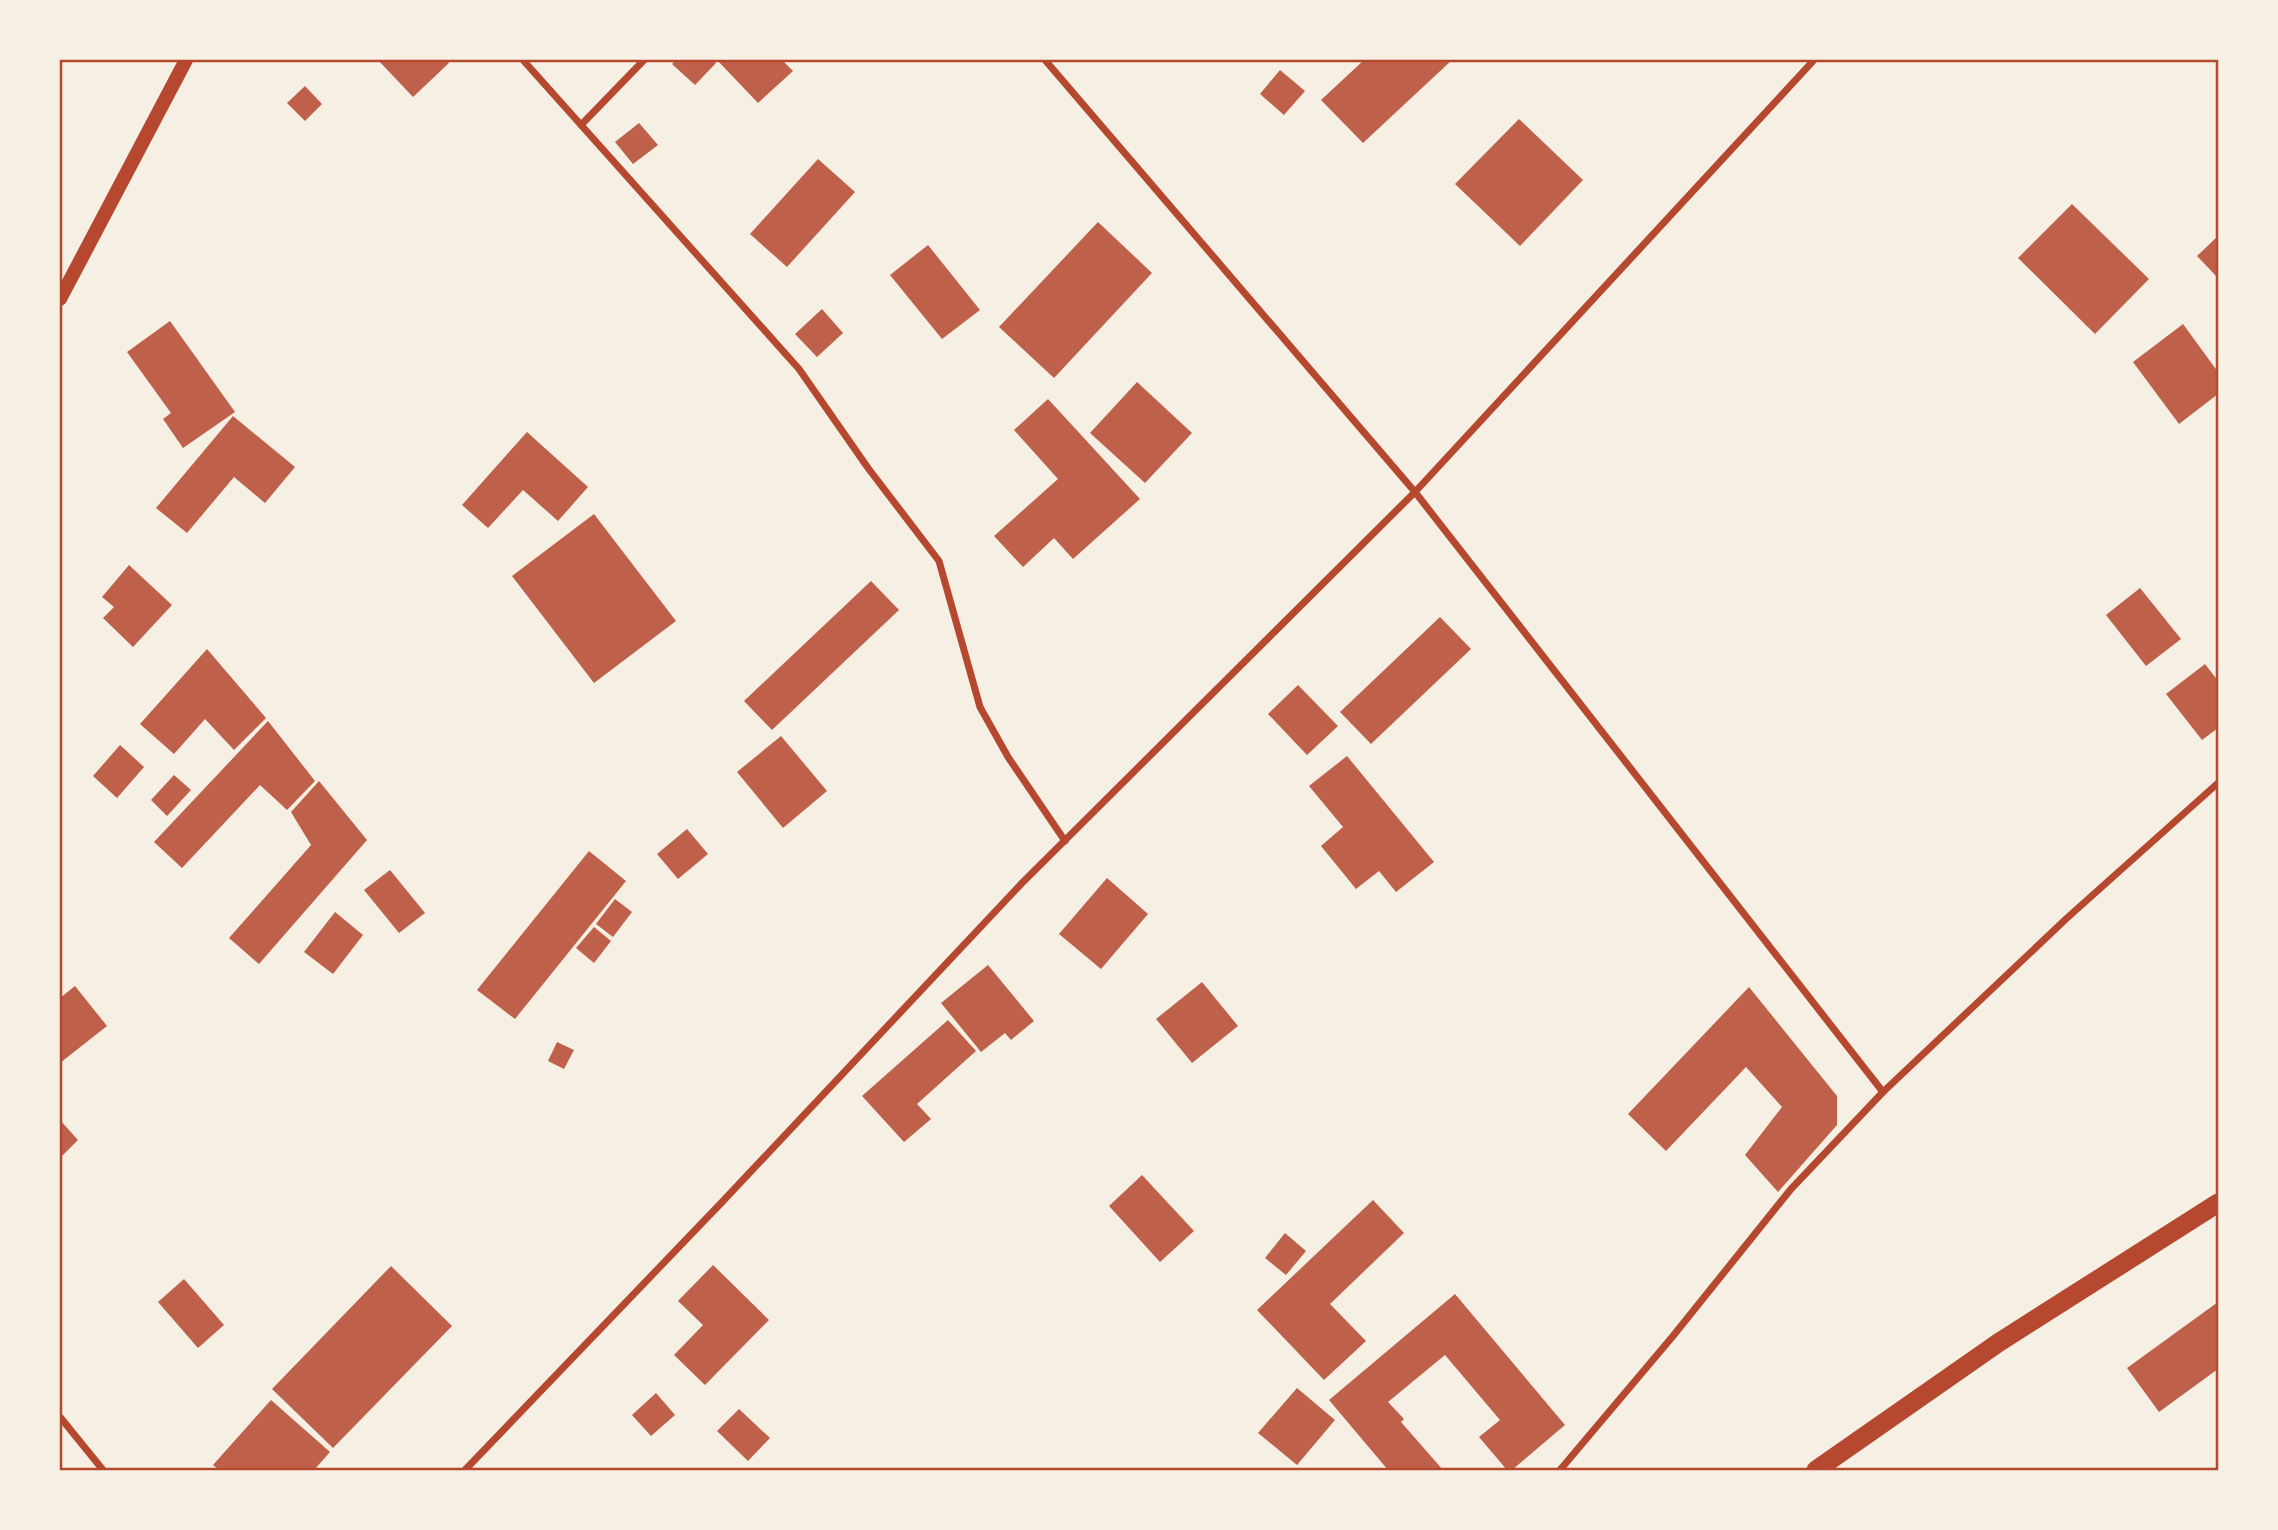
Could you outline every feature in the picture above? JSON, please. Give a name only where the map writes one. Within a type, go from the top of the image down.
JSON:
[{"type":"highway","points":[[1816,1471],[1998,1343],[2218,1203]]},
{"type":"main road","points":[[60,299],[186,60]]},
{"type":"street","points":[[523,60],[799,369],[868,468],[939,561],[980,707],[1008,757],[1065,841]]},
{"type":"street","points":[[581,125],[644,60]]},
{"type":"street","points":[[1045,60],[1415,492],[1882,1092]]},
{"type":"street","points":[[465,1471],[1022,883],[1415,492],[1814,60]]},
{"type":"street","points":[[1560,1471],[1791,1189],[1882,1092],[2067,918],[2218,783]]},
{"type":"street","points":[[60,1417],[103,1471]]},
{"type":"building","points":[[378,60],[446,60],[449,63],[413,97]]},
{"type":"building","points":[[676,60],[712,60],[716,63],[695,85],[672,64]]},
{"type":"building","points":[[717,60],[782,60],[793,71],[758,103]]},
{"type":"building","points":[[1364,60],[1452,60],[1363,143],[1321,100]]},
{"type":"building","points":[[1280,70],[1305,91],[1284,115],[1260,94]]},
{"type":"building","points":[[305,86],[322,104],[305,121],[287,103]]},
{"type":"building","points":[[1519,119],[1583,180],[1520,246],[1455,184]]},
{"type":"building","points":[[639,123],[658,145],[633,164],[615,142]]},
{"type":"building","points":[[818,159],[855,192],[787,267],[750,234]]},
{"type":"building","points":[[2072,204],[2149,279],[2095,334],[2018,258]]},
{"type":"building","points":[[1098,222],[1152,273],[1054,378],[999,327]]},
{"type":"building","points":[[2218,236],[2218,278],[2197,256]]},
{"type":"building","points":[[928,245],[980,310],[942,339],[890,275]]},
{"type":"building","points":[[822,309],[843,333],[817,357],[795,334]]},
{"type":"building","points":[[170,321],[235,412],[183,448],[163,419],[171,413],[127,352]]},
{"type":"building","points":[[2183,324],[2218,372],[2218,394],[2179,424],[2133,362]]},
{"type":"building","points":[[1137,382],[1192,433],[1145,483],[1090,433]]},
{"type":"building","points":[[1048,399],[1140,499],[1073,559],[1054,538],[1023,567],[994,536],[1058,479],[1014,430]]},
{"type":"building","points":[[233,416],[295,467],[265,503],[234,477],[187,533],[156,508]]},
{"type":"building","points":[[527,432],[588,487],[558,521],[523,490],[488,528],[462,505]]},
{"type":"building","points":[[594,514],[676,621],[594,683],[512,576]]},
{"type":"building","points":[[129,565],[172,605],[133,647],[103,618],[114,607],[102,597]]},
{"type":"building","points":[[871,581],[899,610],[772,730],[744,701]]},
{"type":"building","points":[[2140,588],[2181,639],[2146,666],[2106,615]]},
{"type":"building","points":[[1440,617],[1471,649],[1371,744],[1340,712]]},
{"type":"building","points":[[207,649],[266,718],[234,750],[205,719],[174,754],[140,724]]},
{"type":"building","points":[[2205,664],[2218,681],[2218,728],[2202,740],[2166,694]]},
{"type":"building","points":[[1298,685],[1338,726],[1307,755],[1268,714]]},
{"type":"building","points":[[268,721],[315,781],[287,810],[260,785],[182,868],[154,842]]},
{"type":"building","points":[[781,736],[827,791],[783,828],[737,772]]},
{"type":"building","points":[[120,745],[144,767],[117,798],[93,776]]},
{"type":"building","points":[[1347,756],[1434,862],[1396,892],[1379,871],[1356,889],[1321,846],[1343,827],[1309,786]]},
{"type":"building","points":[[174,775],[191,790],[167,816],[151,800]]},
{"type":"building","points":[[319,781],[367,840],[259,964],[229,938],[311,845],[291,812]]},
{"type":"building","points":[[687,829],[708,854],[678,879],[657,854]]},
{"type":"building","points":[[589,851],[626,881],[515,1019],[477,990]]},
{"type":"building","points":[[390,870],[425,913],[399,933],[364,890]]},
{"type":"building","points":[[1107,878],[1148,914],[1101,969],[1059,934]]},
{"type":"building","points":[[615,899],[632,912],[613,937],[596,924]]},
{"type":"building","points":[[335,912],[363,935],[333,974],[304,952]]},
{"type":"building","points":[[594,927],[611,941],[594,963],[576,948]]},
{"type":"building","points":[[988,965],[1034,1021],[1011,1040],[1005,1033],[981,1052],[941,1003]]},
{"type":"building","points":[[1202,982],[1238,1026],[1192,1063],[1156,1019]]},
{"type":"building","points":[[75,986],[107,1026],[60,1063],[60,998]]},
{"type":"building","points":[[1749,987],[1837,1096],[1837,1125],[1778,1192],[1745,1155],[1782,1107],[1746,1067],[1666,1151],[1628,1114]]},
{"type":"building","points":[[948,1020],[976,1051],[917,1104],[931,1119],[904,1142],[862,1096]]},
{"type":"building","points":[[557,1042],[574,1050],[564,1069],[548,1061]]},
{"type":"building","points":[[60,1120],[78,1140],[60,1158]]},
{"type":"building","points":[[1142,1175],[1194,1231],[1160,1262],[1109,1206]]},
{"type":"building","points":[[1373,1200],[1404,1233],[1330,1304],[1366,1341],[1324,1380],[1257,1310]]},
{"type":"building","points":[[1285,1233],[1306,1251],[1286,1275],[1265,1258]]},
{"type":"building","points":[[713,1265],[769,1320],[705,1385],[674,1355],[703,1325],[678,1301]]},
{"type":"building","points":[[391,1266],[452,1326],[333,1448],[272,1389]]},
{"type":"building","points":[[184,1279],[224,1325],[198,1348],[158,1302]]},
{"type":"building","points":[[1455,1294],[1565,1425],[1512,1470],[1507,1470],[1479,1437],[1500,1420],[1445,1355],[1388,1402],[1404,1419],[1401,1422],[1443,1470],[1388,1470],[1329,1400]]},
{"type":"building","points":[[2218,1302],[2218,1369],[2159,1412],[2127,1368]]},
{"type":"building","points":[[1297,1388],[1335,1420],[1297,1465],[1258,1433]]},
{"type":"building","points":[[656,1393],[675,1415],[651,1436],[632,1415]]},
{"type":"building","points":[[271,1400],[330,1452],[314,1470],[219,1470],[213,1465]]},
{"type":"building","points":[[739,1409],[770,1438],[748,1461],[717,1431]]}]
